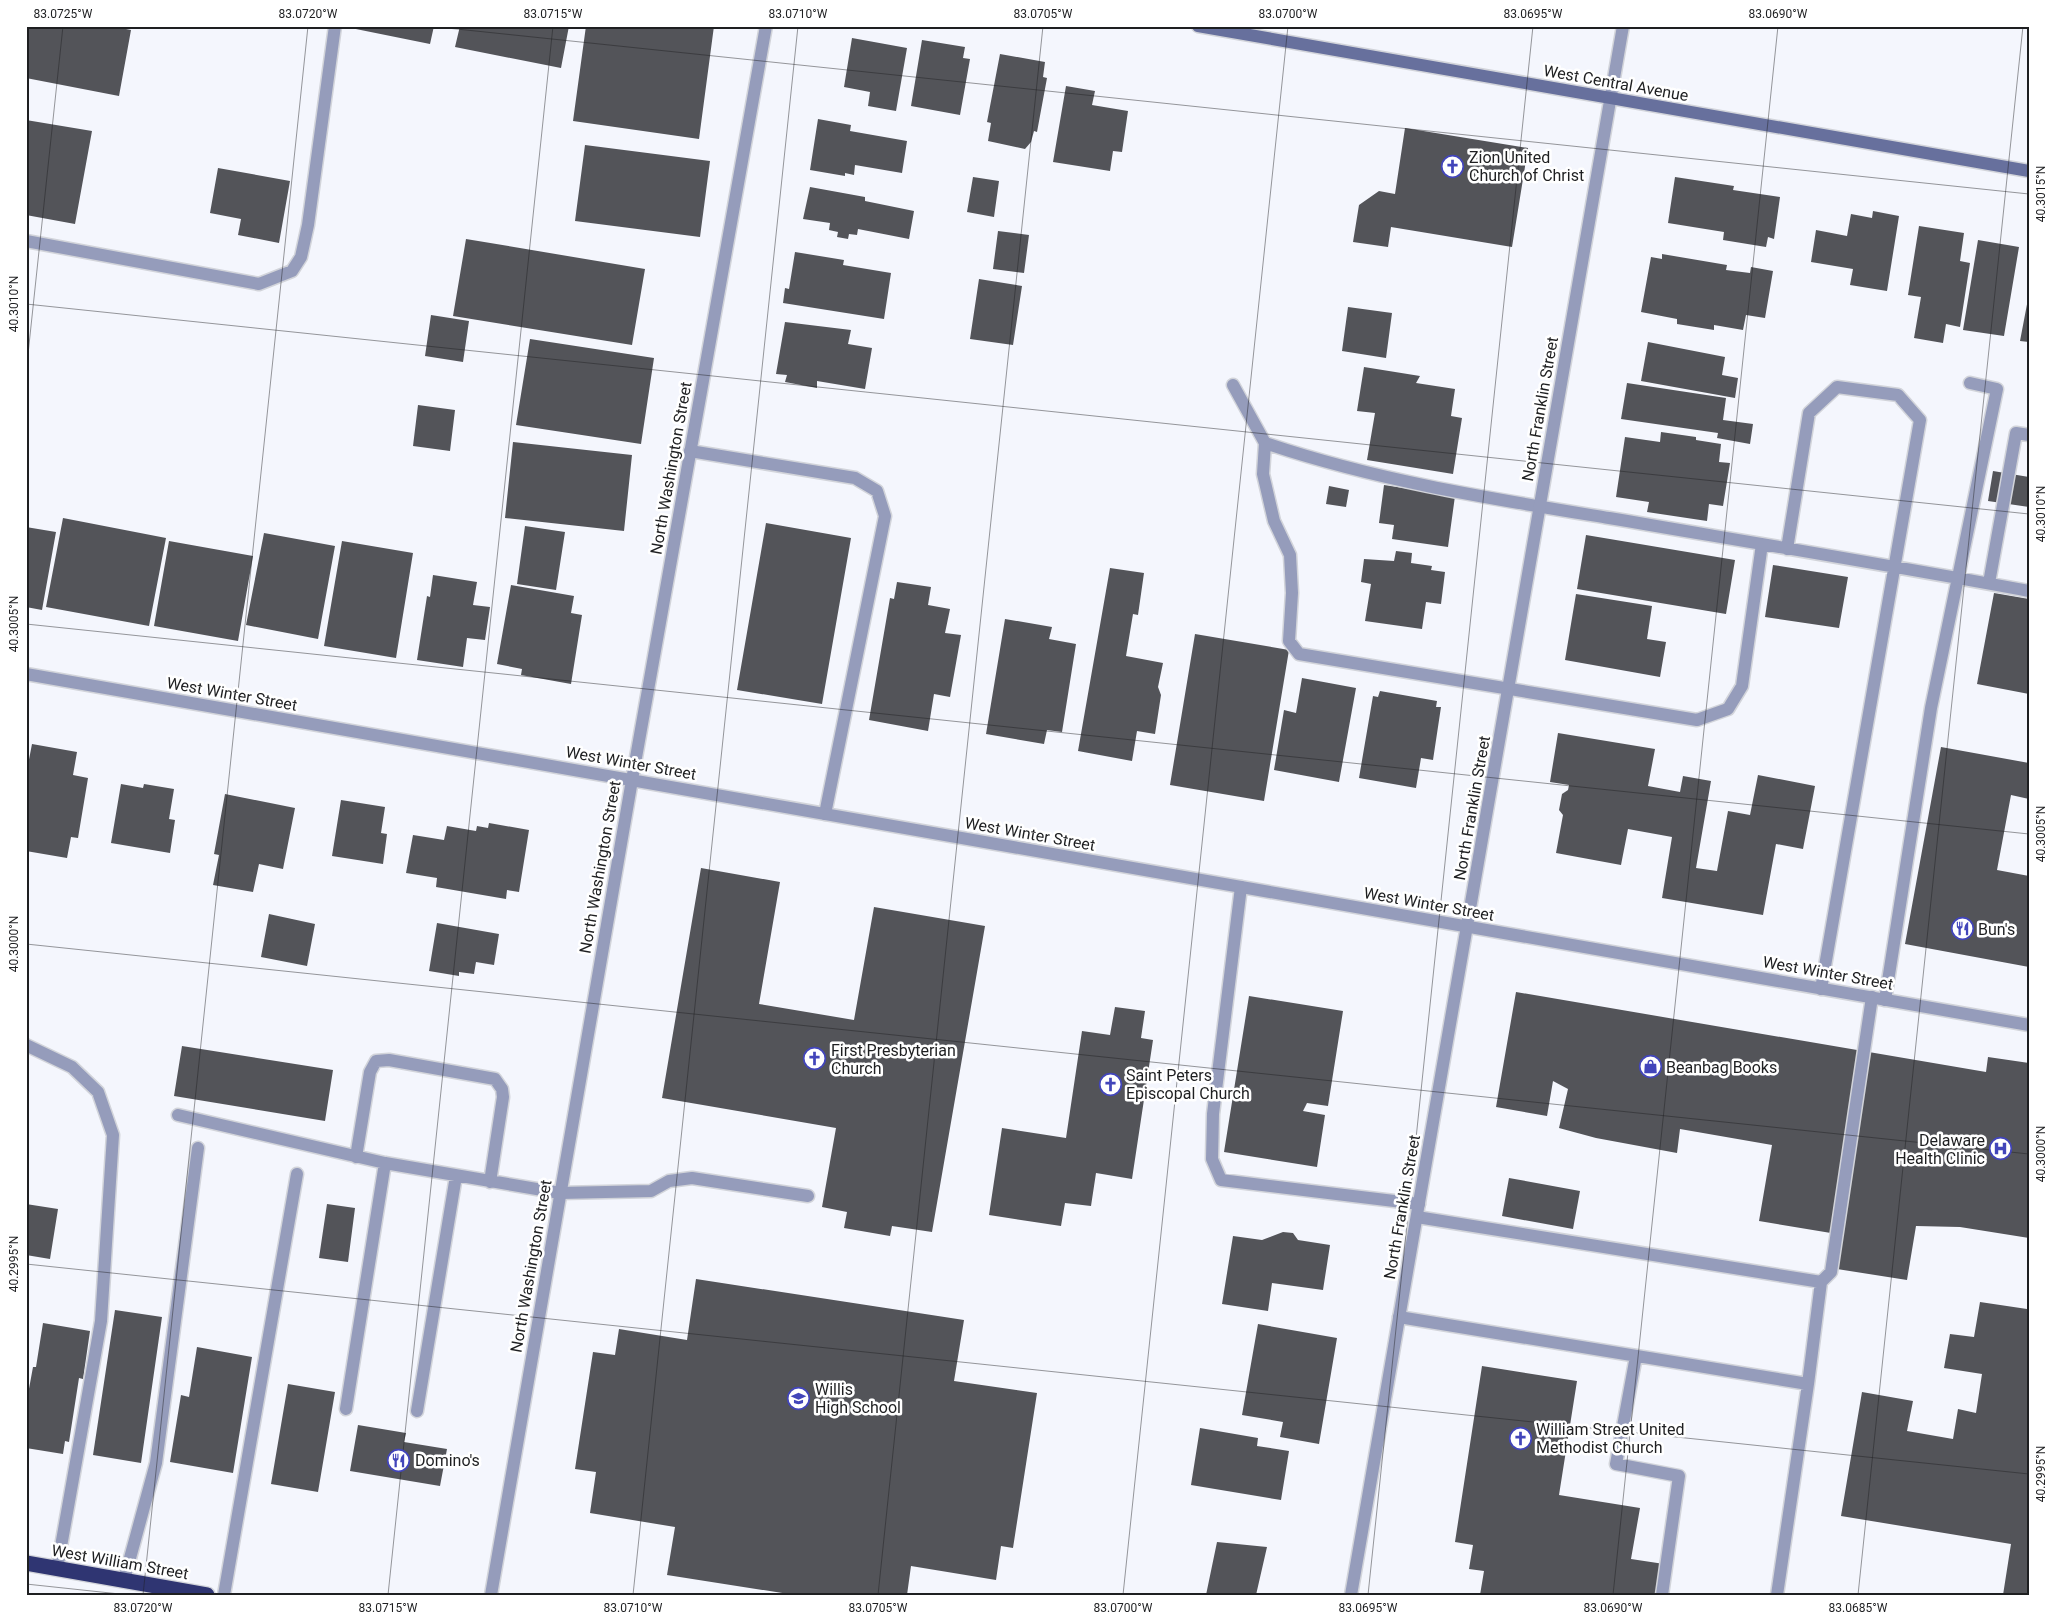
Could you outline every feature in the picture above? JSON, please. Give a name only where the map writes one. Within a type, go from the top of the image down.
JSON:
[{"type":"highway","name":"West William Street","points":[[26,1563],[124,1580],[148,1590],[207,1595]]},
{"type":"main road","name":"West Central Avenue","points":[[1198,26],[2029,171]]},
{"type":"street","points":[[26,241],[259,284],[292,271],[301,257],[308,225],[335,26]]},
{"type":"street","name":"North Washington Street","points":[[490,1595],[766,26]]},
{"type":"street","name":"North Franklin Street","points":[[1351,1595],[1623,26]]},
{"type":"street","points":[[1885,1000],[1931,708],[1997,389],[1970,383]]},
{"type":"street","points":[[1233,385],[1265,443],[1263,474],[1274,521],[1290,555],[1292,593],[1289,641],[1299,654],[1698,720],[1728,709],[1742,686],[1762,544]]},
{"type":"street","points":[[1787,549],[1808,413],[1837,387],[1898,395],[1920,420],[1821,989]]},
{"type":"street","points":[[1989,583],[2016,433],[2029,435]]},
{"type":"street","points":[[1265,443],[1319,462],[1408,482],[1540,507],[1787,549],[1894,565],[2029,591]]},
{"type":"street","points":[[690,451],[854,478],[877,491],[885,516],[825,814]]},
{"type":"street","name":"West Winter Street","points":[[26,674],[2029,1025]]},
{"type":"street","points":[[1241,887],[1212,1114],[1212,1159],[1221,1180],[1419,1204]]},
{"type":"street","points":[[1777,1595],[1821,1282],[1830,1272],[1872,997]]},
{"type":"street","points":[[26,1045],[72,1066],[98,1092],[113,1135],[100,1321],[57,1569]]},
{"type":"street","points":[[356,1157],[370,1072],[376,1061],[389,1060],[495,1079],[502,1089],[503,1097],[490,1182]]},
{"type":"street","points":[[178,1115],[385,1163],[560,1193],[651,1191],[669,1181],[692,1178],[808,1196]]},
{"type":"street","points":[[124,1580],[156,1462],[198,1148]]},
{"type":"street","points":[[346,1409],[385,1163]]},
{"type":"street","points":[[224,1595],[297,1174]]},
{"type":"street","points":[[417,1411],[456,1176]]},
{"type":"street","points":[[1417,1217],[1821,1282]]},
{"type":"street","points":[[1400,1317],[1808,1384]]},
{"type":"street","points":[[1636,1356],[1616,1464],[1679,1476],[1662,1595]]},
{"type":"building","points":[[26,26],[111,26],[131,30],[119,96],[26,78]]},
{"type":"building","points":[[341,26],[434,26],[430,44]]},
{"type":"building","points":[[460,26],[569,26],[561,68],[455,47]]},
{"type":"building","points":[[586,26],[714,26],[699,139],[573,121]]},
{"type":"building","points":[[852,38],[907,48],[896,111],[868,106],[870,92],[844,87]]},
{"type":"building","points":[[922,40],[965,47],[963,58],[970,59],[960,115],[911,106]]},
{"type":"building","points":[[1000,54],[1045,62],[1043,77],[1047,78],[1037,132],[1034,131],[1031,142],[1025,149],[988,141],[991,123],[987,122]]},
{"type":"building","points":[[1066,86],[1095,91],[1092,105],[1128,111],[1122,152],[1113,151],[1110,171],[1053,162]]},
{"type":"building","points":[[818,119],[851,125],[850,131],[907,141],[902,173],[855,165],[854,175],[845,173],[845,176],[810,170]]},
{"type":"building","points":[[26,120],[92,131],[75,224],[26,215]]},
{"type":"building","points":[[1405,128],[1528,148],[1512,247],[1391,227],[1388,247],[1353,242],[1359,205],[1379,191],[1395,194]]},
{"type":"building","points":[[585,145],[710,161],[700,237],[575,221]]},
{"type":"building","points":[[218,168],[290,181],[279,243],[238,235],[241,219],[210,213]]},
{"type":"building","points":[[973,177],[999,181],[994,217],[967,212]]},
{"type":"building","points":[[1675,177],[1734,186],[1733,190],[1780,197],[1774,239],[1768,237],[1766,247],[1723,240],[1724,232],[1668,223]]},
{"type":"building","points":[[810,187],[865,197],[865,201],[914,211],[909,239],[858,229],[857,235],[849,234],[848,239],[837,237],[838,232],[829,230],[830,223],[803,219]]},
{"type":"building","points":[[1873,211],[1899,216],[1887,291],[1850,285],[1853,269],[1811,262],[1816,230],[1847,236],[1851,214],[1872,218]]},
{"type":"building","points":[[1919,226],[1964,233],[1960,261],[1970,263],[1960,327],[1946,324],[1943,343],[1914,338],[1921,297],[1908,295]]},
{"type":"building","points":[[998,231],[1029,235],[1024,273],[993,269]]},
{"type":"building","points":[[466,239],[645,269],[632,345],[453,316]]},
{"type":"building","points":[[1978,240],[2019,247],[2004,336],[1963,330]]},
{"type":"building","points":[[795,252],[844,260],[843,265],[891,273],[884,319],[783,303],[785,288],[789,289]]},
{"type":"building","points":[[1662,254],[1727,265],[1726,270],[1750,273],[1751,267],[1773,271],[1765,318],[1746,315],[1743,330],[1714,325],[1714,330],[1677,324],[1677,319],[1641,312],[1651,257],[1662,259]]},
{"type":"building","points":[[979,279],[1022,286],[1013,345],[970,339]]},
{"type":"building","points":[[2029,299],[2029,342],[2020,341]]},
{"type":"building","points":[[1348,307],[1392,313],[1386,358],[1342,351]]},
{"type":"building","points":[[431,315],[469,321],[463,362],[425,356]]},
{"type":"building","points":[[785,322],[851,330],[848,344],[872,348],[865,389],[817,381],[817,388],[785,382],[787,375],[776,374]]},
{"type":"building","points":[[530,339],[654,358],[641,444],[516,425]]},
{"type":"building","points":[[1648,342],[1725,357],[1722,375],[1738,378],[1735,398],[1641,381]]},
{"type":"building","points":[[1364,367],[1420,376],[1416,383],[1455,389],[1451,416],[1462,418],[1453,474],[1367,460],[1375,413],[1357,411]]},
{"type":"building","points":[[1627,383],[1726,398],[1723,420],[1753,424],[1750,444],[1717,438],[1718,433],[1621,419]]},
{"type":"building","points":[[418,405],[455,410],[450,451],[413,446]]},
{"type":"building","points":[[1661,432],[1696,437],[1696,440],[1721,444],[1719,462],[1730,463],[1723,506],[1709,504],[1707,521],[1647,512],[1649,502],[1616,497],[1625,437],[1660,442]]},
{"type":"building","points":[[513,442],[632,455],[624,531],[505,518]]},
{"type":"building","points":[[1993,471],[2029,477],[2029,507],[1988,501]]},
{"type":"building","points":[[1384,485],[1455,496],[1448,547],[1392,539],[1394,525],[1379,523]]},
{"type":"building","points":[[1329,486],[1349,490],[1346,507],[1326,504]]},
{"type":"building","points":[[63,518],[166,538],[149,626],[46,607]]},
{"type":"building","points":[[766,523],[851,538],[822,704],[737,690]]},
{"type":"building","points":[[525,526],[565,532],[556,590],[517,584]]},
{"type":"building","points":[[26,527],[56,532],[42,610],[26,607]]},
{"type":"building","points":[[264,533],[335,546],[318,639],[246,625]]},
{"type":"building","points":[[1586,535],[1735,560],[1726,614],[1577,589]]},
{"type":"building","points":[[169,541],[253,556],[238,641],[154,626]]},
{"type":"building","points":[[342,541],[413,553],[396,658],[324,646]]},
{"type":"building","points":[[1396,551],[1412,553],[1411,563],[1432,566],[1431,570],[1445,572],[1441,604],[1426,602],[1422,629],[1365,621],[1371,584],[1361,582],[1364,559],[1394,561]]},
{"type":"building","points":[[1773,565],[1848,577],[1839,628],[1765,617]]},
{"type":"building","points":[[1110,568],[1144,573],[1138,615],[1133,614],[1126,656],[1163,663],[1158,687],[1161,695],[1155,734],[1137,731],[1132,761],[1078,751]]},
{"type":"building","points":[[433,575],[477,582],[473,605],[490,607],[485,640],[467,638],[463,667],[417,660],[427,596],[430,597]]},
{"type":"building","points":[[897,582],[931,587],[928,605],[950,609],[945,633],[961,635],[950,697],[934,694],[928,731],[869,720],[890,598],[894,599]]},
{"type":"building","points":[[511,585],[574,596],[571,613],[582,615],[571,684],[521,675],[522,669],[497,664]]},
{"type":"building","points":[[1994,593],[2029,599],[2029,694],[1977,684]]},
{"type":"building","points":[[1576,594],[1652,606],[1647,639],[1666,642],[1660,677],[1565,660]]},
{"type":"building","points":[[1005,619],[1052,627],[1049,639],[1076,644],[1062,732],[1047,730],[1044,744],[986,734]]},
{"type":"building","points":[[1195,634],[1289,650],[1264,801],[1170,785]]},
{"type":"building","points":[[1302,678],[1356,688],[1339,782],[1274,770],[1284,710],[1296,713]]},
{"type":"building","points":[[1380,691],[1437,701],[1436,707],[1441,707],[1433,760],[1421,758],[1416,788],[1359,778],[1373,696],[1378,697]]},
{"type":"building","points":[[1558,733],[1655,749],[1648,786],[1680,792],[1683,776],[1711,781],[1696,868],[1717,871],[1728,811],[1750,815],[1758,775],[1815,786],[1803,849],[1776,844],[1763,915],[1662,898],[1672,837],[1628,829],[1621,865],[1556,853],[1563,815],[1559,810],[1562,794],[1568,790],[1569,785],[1550,782]]},
{"type":"building","points":[[32,744],[77,752],[73,775],[88,778],[78,838],[71,837],[67,858],[26,851],[26,775]]},
{"type":"building","points":[[1941,747],[2029,763],[2029,799],[2011,795],[1997,870],[2029,876],[2029,967],[1905,944]]},
{"type":"building","points":[[121,784],[143,788],[144,784],[174,789],[169,819],[175,820],[170,853],[111,843]]},
{"type":"building","points":[[225,794],[295,808],[283,869],[259,864],[253,892],[213,885],[219,855],[214,854]]},
{"type":"building","points":[[341,800],[385,807],[381,833],[387,834],[383,864],[332,856]]},
{"type":"building","points":[[489,823],[529,830],[519,892],[507,890],[506,899],[436,887],[437,878],[406,873],[413,835],[444,840],[447,826],[476,831],[477,826],[488,828]]},
{"type":"building","name":"First Presbyterian Church","points":[[701,868],[780,882],[759,1004],[854,1020],[874,907],[985,926],[932,1232],[892,1226],[890,1236],[844,1228],[847,1212],[822,1207],[836,1128],[662,1098]]},
{"type":"building","points":[[269,914],[315,924],[307,966],[261,957]]},
{"type":"building","points":[[437,923],[499,934],[494,965],[476,962],[474,974],[459,972],[459,976],[429,971]]},
{"type":"building","points":[[1516,992],[1986,1072],[1988,1057],[2029,1063],[2029,1238],[1960,1227],[1916,1226],[1907,1280],[1837,1269],[1843,1235],[1759,1221],[1772,1145],[1680,1129],[1677,1153],[1596,1138],[1559,1128],[1568,1089],[1553,1081],[1547,1116],[1496,1107]]},
{"type":"building","points":[[1249,996],[1343,1011],[1328,1106],[1307,1103],[1303,1111],[1325,1115],[1317,1167],[1224,1152]]},
{"type":"building","name":"Saint Peters Episcopal Church","points":[[1115,1007],[1145,1011],[1141,1038],[1153,1040],[1132,1179],[1096,1173],[1091,1206],[1065,1203],[1061,1226],[989,1215],[1002,1128],[1066,1138],[1082,1031],[1110,1035]]},
{"type":"building","points":[[182,1046],[333,1070],[325,1121],[174,1096]]},
{"type":"building","points":[[1509,1178],[1580,1191],[1573,1229],[1502,1216]]},
{"type":"building","points":[[26,1204],[58,1209],[50,1259],[26,1255]]},
{"type":"building","points":[[327,1204],[355,1208],[348,1262],[319,1258]]},
{"type":"building","points":[[1283,1232],[1293,1233],[1298,1240],[1330,1245],[1323,1290],[1272,1283],[1268,1311],[1222,1304],[1233,1236],[1262,1240]]},
{"type":"building","name":"Willis High School","points":[[696,1279],[964,1320],[954,1381],[1037,1393],[1013,1548],[1001,1546],[996,1580],[911,1566],[907,1595],[795,1595],[667,1575],[675,1527],[590,1513],[596,1472],[575,1469],[593,1352],[615,1355],[619,1329],[687,1340]]},
{"type":"building","points":[[1980,1302],[2027,1309],[2029,1302],[2029,1595],[2003,1595],[2011,1544],[1841,1516],[1862,1392],[1913,1401],[1907,1431],[1953,1439],[1958,1409],[1976,1413],[1982,1374],[1944,1368],[1950,1334],[1974,1337]]},
{"type":"building","points":[[115,1310],[162,1317],[141,1463],[93,1455]]},
{"type":"building","points":[[43,1323],[90,1331],[83,1379],[79,1378],[69,1442],[65,1441],[63,1454],[26,1448],[26,1405],[33,1367],[36,1367]]},
{"type":"building","points":[[1258,1324],[1337,1338],[1319,1444],[1280,1437],[1283,1422],[1242,1415]]},
{"type":"building","points":[[197,1347],[252,1357],[233,1473],[170,1462],[181,1395],[189,1397]]},
{"type":"building","name":"William Street United Methodist Church","points":[[1482,1366],[1577,1381],[1559,1495],[1640,1508],[1631,1559],[1664,1564],[1659,1595],[1480,1595],[1484,1571],[1469,1569],[1473,1545],[1455,1542]]},
{"type":"building","points":[[288,1384],[335,1392],[318,1492],[271,1484]]},
{"type":"building","name":"Domino's","points":[[358,1425],[406,1433],[404,1442],[447,1449],[440,1486],[350,1471]]},
{"type":"building","points":[[1200,1428],[1258,1438],[1257,1446],[1289,1451],[1281,1500],[1191,1485]]},
{"type":"building","points":[[1217,1542],[1267,1547],[1256,1595],[1206,1595]]},
{"type":"place","name":"Zion United Church of Christ","points":[[1453,166]]},
{"type":"place","name":"Bun's","points":[[1962,929]]},
{"type":"place","name":"First Presbyterian Church","points":[[815,1059]]},
{"type":"place","name":"Beanbag Books","points":[[1650,1067]]},
{"type":"place","name":"Saint Peters Episcopal Church","points":[[1110,1084]]},
{"type":"place","name":"Delaware Health Clinic","points":[[2001,1149]]},
{"type":"place","name":"Willis High School","points":[[799,1398]]},
{"type":"place","name":"William Street United Methodist Church","points":[[1520,1438]]},
{"type":"place","name":"Domino's","points":[[399,1460]]}]
